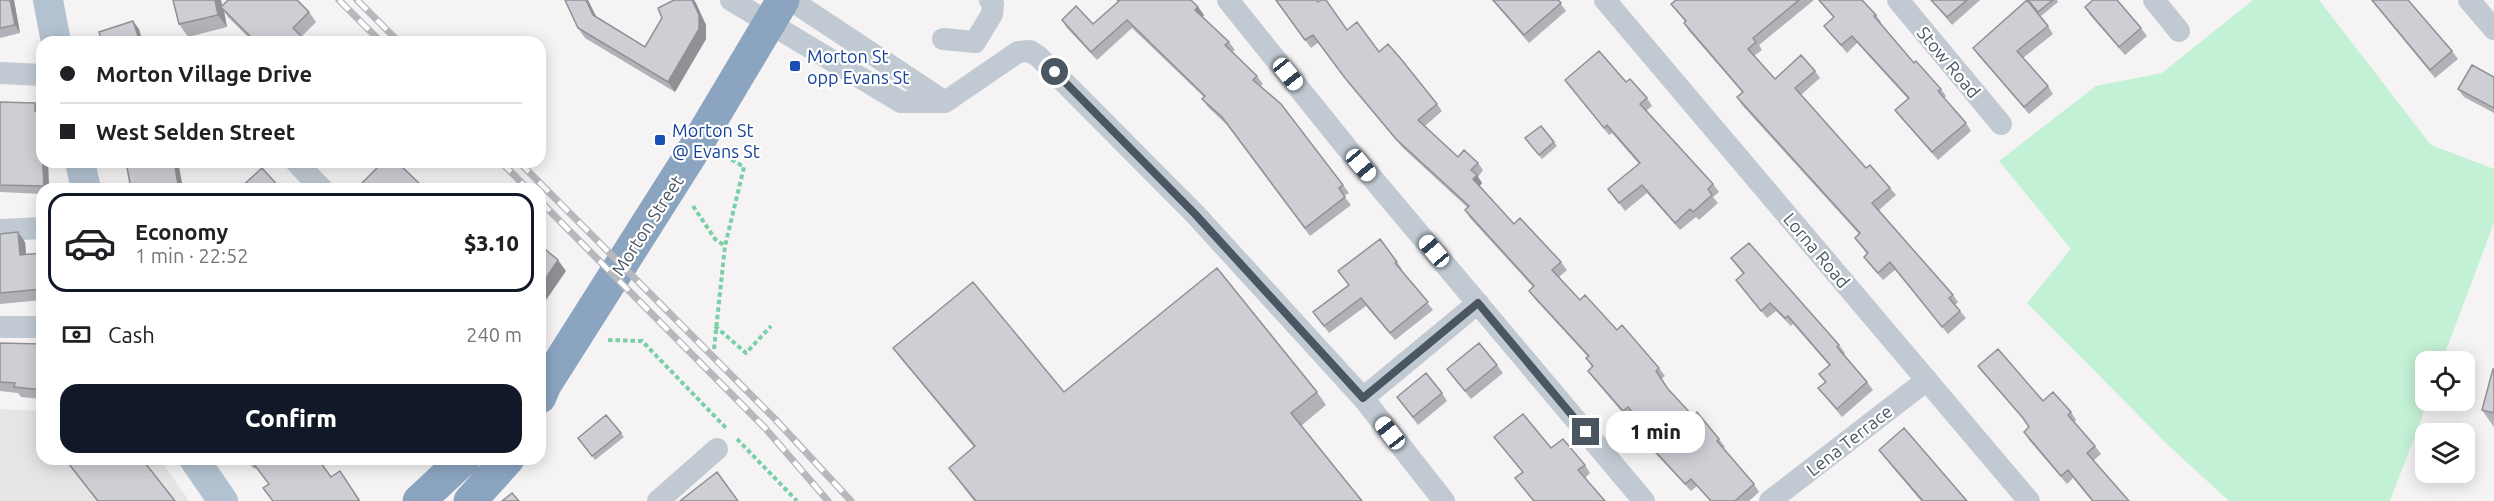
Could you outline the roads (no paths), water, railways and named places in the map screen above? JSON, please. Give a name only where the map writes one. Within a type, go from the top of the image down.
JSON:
[{"type":"highway","name":"Morton Street","points":[[546,381],[631,250],[781,8]]},
{"type":"highway","points":[[419,501],[458,465]]},
{"type":"highway","points":[[470,501],[503,465]]},
{"type":"main road","points":[[48,0],[55,36]]},
{"type":"main road","points":[[81,168],[85,183]]},
{"type":"main road","points":[[198,465],[224,501]]},
{"type":"street","points":[[731,0],[781,8],[945,102]]},
{"type":"street","points":[[943,39],[975,42],[992,14],[993,3],[990,0]]},
{"type":"street","points":[[1228,0],[1347,148],[1644,501]]},
{"type":"street","name":"Stow Road","points":[[1898,0],[2001,124]]},
{"type":"street","points":[[2154,0],[2178,31]]},
{"type":"street","points":[[2469,0],[2494,29]]},
{"type":"street","name":"Lorna Road","points":[[1615,4],[2029,501]]},
{"type":"street","points":[[781,8],[901,102],[945,102],[1018,52],[1030,51],[1039,57],[1195,214],[1363,398],[1444,501]]},
{"type":"street","points":[[0,73],[36,75]]},
{"type":"street","points":[[302,168],[316,183]]},
{"type":"street","points":[[0,230],[36,228]]},
{"type":"street","points":[[1363,398],[1478,303]]},
{"type":"street","points":[[0,327],[36,327]]},
{"type":"street","name":"Lena Terrace","points":[[1770,501],[1927,380]]},
{"type":"street","points":[[658,501],[717,449]]},
{"type":"railway","points":[[339,0],[375,36]]},
{"type":"railway","points":[[357,0],[393,36]]},
{"type":"railway","points":[[507,168],[522,183]]},
{"type":"railway","points":[[525,168],[540,183]]},
{"type":"railway","points":[[546,189],[775,419],[851,501]]},
{"type":"railway","points":[[546,207],[765,428],[828,501]]},
{"type":"place","name":"Morton St opp Evans St","points":[[795,66]]},
{"type":"place","name":"Morton St @ Evans St","points":[[660,140]]}]
